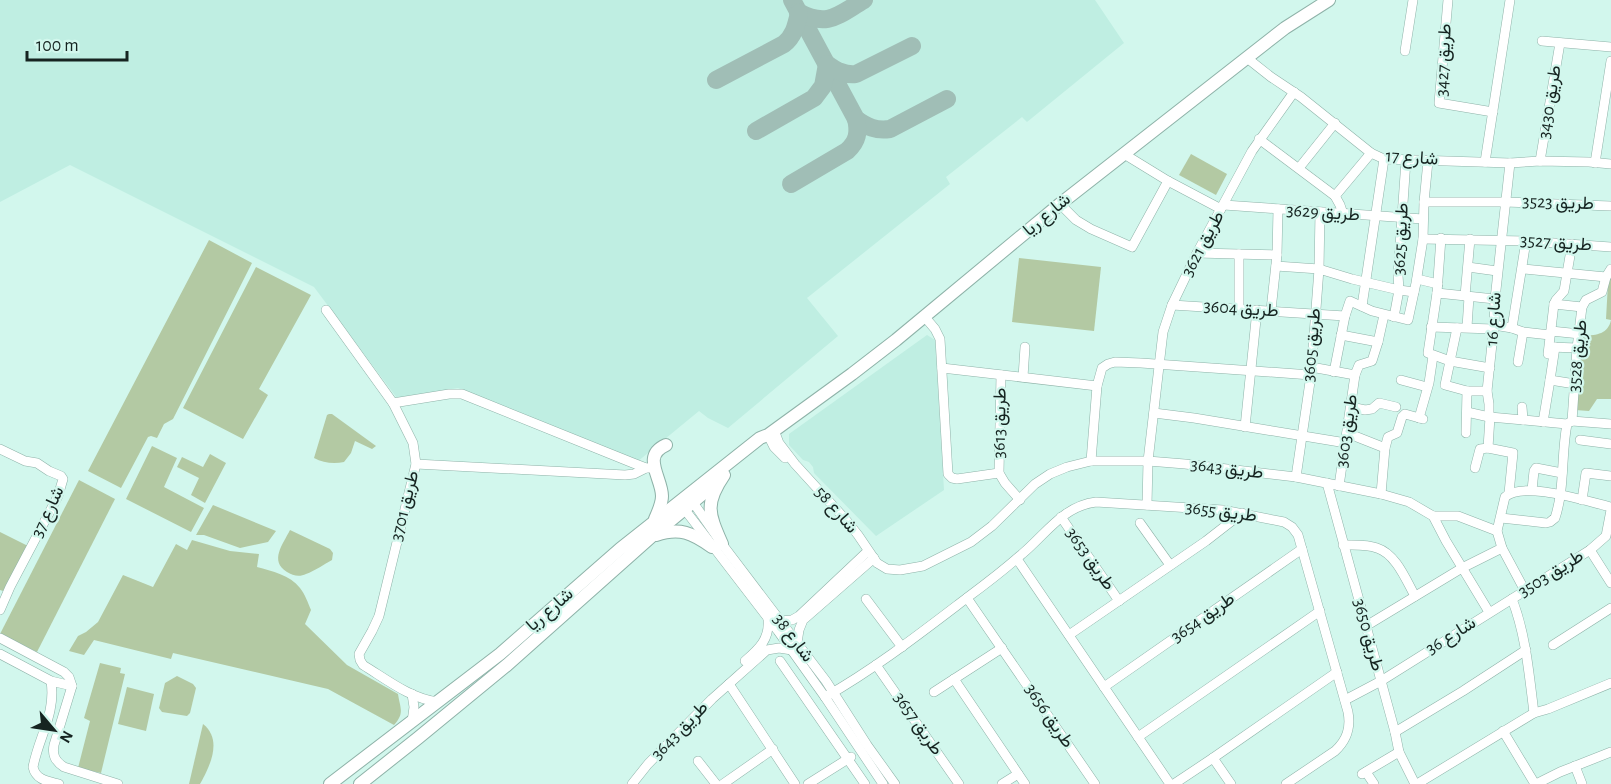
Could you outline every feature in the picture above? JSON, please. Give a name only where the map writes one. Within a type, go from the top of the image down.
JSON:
[{"type":"main road","name":"شارع ريا","points":[[360,784],[507,665],[651,530],[760,438],[852,374],[1060,204],[1296,20],[1329,0]]},
{"type":"main road","name":"شارع ريا","points":[[686,502],[724,476],[763,443],[771,432]]},
{"type":"main road","points":[[666,445],[657,452],[650,468],[662,498],[651,530],[682,531],[717,545]]},
{"type":"main road","points":[[717,545],[710,505],[715,489],[724,476]]},
{"type":"main road","name":"شارع ريا","points":[[330,784],[500,654],[620,549],[651,530]]},
{"type":"street","points":[[1405,51],[1413,0]]},
{"type":"street","name":"طريق 3427","points":[[1448,0],[1439,103],[1493,112]]},
{"type":"street","points":[[1485,162],[1510,0]]},
{"type":"street","name":"طريق 3430","points":[[1542,41],[1611,47]]},
{"type":"street","name":"طريق 3430","points":[[1540,161],[1560,43]]},
{"type":"street","name":"شارع 17","points":[[1247,58],[1335,123],[1371,153],[1384,159],[1611,164]]},
{"type":"street","points":[[1594,163],[1611,62]]},
{"type":"street","name":"طريق 3621","points":[[1147,505],[1148,461],[1162,332],[1172,305],[1197,254],[1259,139],[1294,92]]},
{"type":"street","points":[[1299,168],[1335,123]]},
{"type":"street","points":[[1259,139],[1335,196],[1343,214]]},
{"type":"street","points":[[1335,196],[1371,153]]},
{"type":"street","name":"طريق 3629","points":[[1124,154],[1168,181],[1222,207],[1423,219]]},
{"type":"street","points":[[1384,159],[1362,306],[1408,320],[1423,239],[1428,161]]},
{"type":"street","name":"طريق 3625","points":[[1389,316],[1399,290],[1398,275],[1406,160]]},
{"type":"street","name":"شارع 16","points":[[1475,468],[1480,449],[1488,448],[1490,417],[1487,391],[1497,271],[1510,163]]},
{"type":"street","points":[[1060,204],[1091,229],[1132,247],[1168,181]]},
{"type":"street","name":"طريق 3523","points":[[1424,202],[1505,201],[1611,206]]},
{"type":"street","points":[[1271,310],[1277,255],[1278,209]]},
{"type":"street","name":"طريق 3605","points":[[1296,477],[1311,371],[1319,269],[1320,212]]},
{"type":"street","points":[[1441,238],[1428,353],[1450,361],[1490,368]]},
{"type":"street","points":[[1423,239],[1501,240]]},
{"type":"street","points":[[1470,239],[1467,297],[1462,328],[1450,361],[1445,385],[1467,391],[1487,391]]},
{"type":"street","name":"طريق 3527","points":[[1501,240],[1611,247]]},
{"type":"street","points":[[1512,328],[1526,241]]},
{"type":"street","points":[[1543,422],[1550,380],[1554,304],[1564,291],[1572,244]]},
{"type":"street","points":[[1197,254],[1277,255]]},
{"type":"street","points":[[1239,254],[1239,308]]},
{"type":"street","points":[[1276,266],[1319,269],[1414,292]]},
{"type":"street","points":[[1468,267],[1497,271]]},
{"type":"street","points":[[1523,269],[1566,273],[1609,273]]},
{"type":"street","name":"طريق 3528","points":[[1501,518],[1550,522],[1557,516],[1564,439],[1575,384],[1582,307],[1586,300],[1602,292],[1609,273]]},
{"type":"street","points":[[1417,279],[1467,297],[1495,298]]},
{"type":"street","name":"طريق 3603","points":[[1334,372],[1350,301],[1362,306]]},
{"type":"street","points":[[1554,304],[1582,307]]},
{"type":"street","name":"طريق 3604","points":[[1172,305],[1345,316]]},
{"type":"street","name":"طريق 3701","points":[[326,310],[393,403],[413,443],[416,464],[379,616],[359,657],[363,665],[412,694],[438,702]]},
{"type":"street","points":[[1245,427],[1257,310]]},
{"type":"street","points":[[924,316],[940,339],[948,474],[957,479],[999,473]]},
{"type":"street","name":"طريق 3603","points":[[1339,486],[1355,375],[1359,365],[1372,361],[1389,316]]},
{"type":"street","points":[[1431,327],[1494,327],[1512,328],[1523,332],[1580,334]]},
{"type":"street","points":[[1518,362],[1523,332]]},
{"type":"street","points":[[1341,335],[1378,342]]},
{"type":"street","name":"طريق 3613","points":[[1023,377],[1025,347]]},
{"type":"street","points":[[1551,349],[1577,348]]},
{"type":"street","points":[[1382,494],[1385,448],[1389,437],[1397,433],[1404,414],[1421,419],[1433,356]]},
{"type":"street","points":[[1091,461],[1097,386],[1102,368],[1115,362],[1159,364]]},
{"type":"street","name":"طريق 3603","points":[[1159,364],[1251,371],[1311,371],[1355,375]]},
{"type":"street","name":"طريق 3613","points":[[942,368],[1097,386]]},
{"type":"street","name":"طريق 3613","points":[[1001,375],[999,473],[1020,500]]},
{"type":"street","points":[[1401,380],[1427,387]]},
{"type":"street","points":[[1550,380],[1575,384]]},
{"type":"street","points":[[1466,433],[1467,391]]},
{"type":"street","points":[[393,403],[462,394],[650,468]]},
{"type":"street","points":[[1351,407],[1365,410],[1372,409],[1379,403],[1396,407]]},
{"type":"street","points":[[1522,407],[1523,420]]},
{"type":"street","points":[[1467,412],[1490,417],[1543,422],[1611,424]]},
{"type":"street","points":[[1154,413],[1302,437],[1347,438],[1385,448]]},
{"type":"street","name":"شارع 58","points":[[771,432],[774,447],[795,464],[846,520],[871,555]]},
{"type":"street","points":[[1580,440],[1611,444]]},
{"type":"street","points":[[1488,448],[1513,453],[1509,493]]},
{"type":"street","name":"شارع 37","points":[[0,449],[37,463],[63,479],[58,496],[0,610]]},
{"type":"street","name":"طريق 3643","points":[[871,555],[882,567],[900,570],[923,566],[971,542],[992,526],[1035,484],[1050,474],[1091,461],[1148,461],[1296,477],[1382,494],[1408,502],[1433,516]]},
{"type":"street","points":[[416,464],[625,475],[650,468]]},
{"type":"street","points":[[1532,490],[1536,468],[1562,473]]},
{"type":"street","points":[[1582,500],[1586,473],[1611,476]]},
{"type":"street","name":"طريق 3650","points":[[1327,483],[1399,752],[1416,784]]},
{"type":"street","points":[[1524,591],[1502,548],[1497,531],[1505,497],[1509,493],[1532,490],[1611,508]]},
{"type":"street","name":"شارع 38","points":[[686,502],[768,619],[794,647],[895,784]]},
{"type":"street","name":"طريق 3655","points":[[830,695],[902,647],[967,598],[1017,559],[1061,517],[1078,506],[1096,502],[1209,508],[1242,513],[1284,522],[1298,535],[1350,721],[1346,738],[1335,751],[1286,784]]},
{"type":"street","name":"طريق 3503","points":[[1512,598],[1608,537],[1611,508]]},
{"type":"street","name":"طريق 3653","points":[[1069,635],[1206,541],[1242,513]]},
{"type":"street","points":[[1489,612],[1433,516],[1466,517],[1497,531]]},
{"type":"street","name":"طريق 3653","points":[[1061,517],[1119,601]]},
{"type":"street","points":[[1140,523],[1170,566]]},
{"type":"street","name":"شارع 38","points":[[717,545],[780,621],[794,647]]},
{"type":"street","points":[[1343,545],[1375,547],[1388,553],[1415,596]]},
{"type":"street","points":[[1366,626],[1462,568],[1502,548]]},
{"type":"street","name":"طريق 3654","points":[[1104,687],[1302,549]]},
{"type":"street","name":"طريق 3503","points":[[1590,550],[1611,583]]},
{"type":"street","points":[[780,621],[792,620],[799,616],[871,555]]},
{"type":"street","points":[[794,647],[800,626],[805,618],[871,555]]},
{"type":"street","points":[[1017,559],[1172,784],[1337,672]]},
{"type":"street","name":"طريق 3656","points":[[967,598],[1095,784]]},
{"type":"street","points":[[1512,598],[1526,650],[1534,713]]},
{"type":"street","name":"شارع 36","points":[[1345,700],[1381,681],[1512,598]]},
{"type":"street","points":[[866,599],[902,647]]},
{"type":"street","points":[[1553,645],[1611,608]]},
{"type":"street","points":[[1138,737],[1320,611]]},
{"type":"street","name":"طريق 3643","points":[[712,699],[716,692],[764,643],[768,633],[768,619]]},
{"type":"street","points":[[0,638],[67,674],[71,680],[72,686],[54,745],[54,758],[58,764],[118,784]]},
{"type":"street","name":"طريق 3643","points":[[632,784],[648,764],[712,699],[767,650],[794,647]]},
{"type":"street","points":[[934,692],[1002,648]]},
{"type":"street","points":[[1395,732],[1526,650]]},
{"type":"street","points":[[0,654],[51,681],[72,686]]},
{"type":"street","name":"شارع 38","points":[[780,661],[865,784]]},
{"type":"street","name":"طريق 3657","points":[[876,665],[958,784]]},
{"type":"street","points":[[954,679],[1025,784]]},
{"type":"street","points":[[51,681],[50,714],[33,767],[39,778],[59,784]]},
{"type":"street","points":[[1416,784],[1534,713],[1611,683]]},
{"type":"street","points":[[729,684],[795,784]]},
{"type":"street","points":[[412,694],[414,707],[412,722]]},
{"type":"street","name":"شارع 38","points":[[830,695],[860,750],[883,784]]},
{"type":"street","points":[[1503,731],[1535,784],[1611,752]]},
{"type":"street","points":[[723,784],[773,749]]},
{"type":"street","points":[[808,784],[860,750]]},
{"type":"street","points":[[1374,784],[1364,773],[1399,752]]},
{"type":"street","points":[[1213,758],[1231,784]]},
{"type":"street","points":[[699,761],[716,784]]},
{"type":"street","name":"طريق 3643","points":[[625,784],[648,764]]},
{"type":"street","points":[[1575,766],[1582,784]]},
{"type":"street","points":[[1002,784],[1018,774]]},
{"type":"shaded area","points":[[0,0],[1095,0],[1124,43],[1027,122],[1022,117],[946,177],[950,184],[807,298],[838,336],[728,428],[699,411],[637,462],[458,388],[397,398],[314,287],[70,165],[0,202]]},
{"type":"shaded area","points":[[1191,154],[1227,174],[1216,195],[1179,175]]},
{"type":"shaded area","points":[[209,240],[252,263],[173,419],[164,424],[157,438],[148,437],[121,488],[88,471]]},
{"type":"shaded area","points":[[1019,258],[1101,267],[1094,331],[1012,322]]},
{"type":"shaded area","points":[[256,267],[311,295],[259,389],[268,395],[243,439],[183,408]]},
{"type":"shaded area","points":[[1611,273],[1611,320],[1606,319],[1608,283]]},
{"type":"shaded area","points":[[1611,320],[1611,399],[1597,399],[1589,411],[1575,410],[1584,336],[1605,331]]},
{"type":"shaded area","points":[[927,335],[935,340],[944,490],[876,536],[814,473],[809,462],[803,460],[789,445],[789,434]]},
{"type":"shaded area","points":[[329,414],[376,446],[372,449],[355,441],[351,453],[344,462],[329,463],[314,458]]},
{"type":"shaded area","points":[[152,446],[177,458],[164,487],[204,508],[191,532],[126,499]]},
{"type":"shaded area","points":[[210,454],[226,463],[205,503],[191,495],[199,478],[177,467],[182,457],[203,467]]},
{"type":"shaded area","points":[[79,480],[115,499],[37,652],[0,634]]},
{"type":"shaded area","points":[[213,505],[276,531],[268,542],[240,548],[204,535],[196,535]]},
{"type":"shaded area","points":[[290,530],[330,549],[333,553],[332,560],[304,575],[296,576],[287,572],[282,568],[278,558]]},
{"type":"shaded area","points":[[0,532],[28,546],[3,591],[0,590]]},
{"type":"shaded area","points":[[192,540],[230,551],[259,554],[257,567],[280,574],[296,584],[311,610],[305,624],[347,665],[398,694],[401,714],[394,725],[328,689],[173,653],[171,659],[94,640],[84,655],[69,651],[78,636],[98,622],[123,575],[153,587],[176,544],[187,550]]},
{"type":"shaded area","points":[[100,663],[121,668],[120,673],[125,674],[101,773],[78,768],[90,721],[84,718]]},
{"type":"shaded area","points":[[177,676],[196,688],[190,713],[187,716],[162,712],[159,708],[165,683]]},
{"type":"shaded area","points":[[127,687],[154,694],[146,731],[118,724]]},
{"type":"shaded area","points":[[203,724],[209,730],[212,738],[213,753],[200,784],[189,784]]},
{"type":"taxiway","points":[[792,0],[856,119],[860,122],[876,129],[890,129],[947,99]]},
{"type":"taxiway","points":[[798,12],[817,19],[832,18],[864,0]]},
{"type":"taxiway","points":[[716,80],[784,44],[796,26],[799,13]]},
{"type":"taxiway","points":[[756,131],[814,98],[823,86],[827,64],[841,72],[856,74],[912,46]]},
{"type":"taxiway","points":[[791,184],[847,151],[857,136],[856,119]]}]
